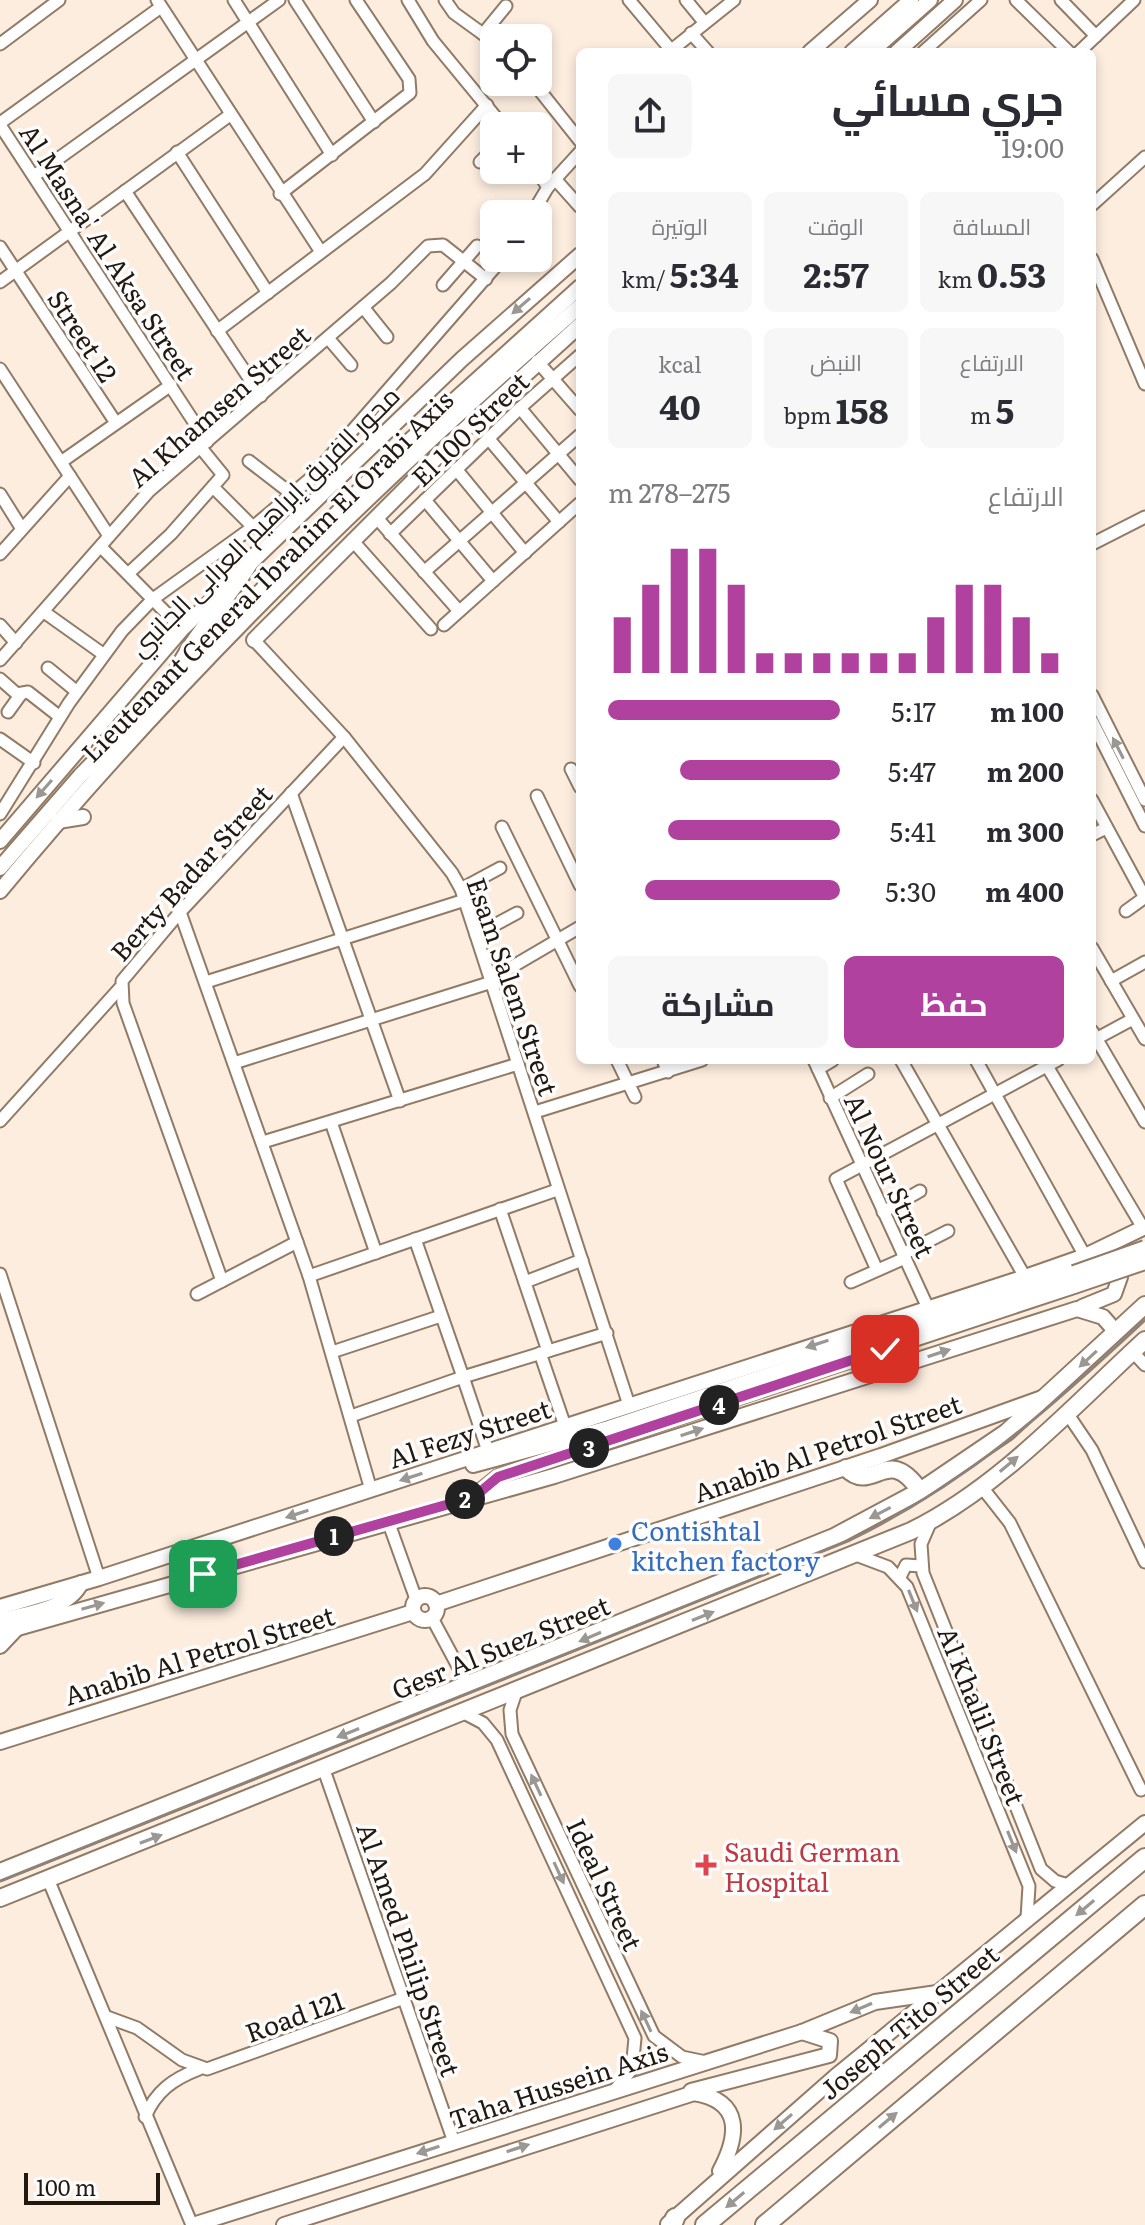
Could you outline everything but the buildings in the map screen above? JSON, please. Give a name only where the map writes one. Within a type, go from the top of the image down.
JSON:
[{"type":"highway","name":"Joseph Tito Street","points":[[705,2225],[1145,1858]]},
{"type":"highway","points":[[765,2225],[1145,1905]]},
{"type":"main road","points":[[815,48],[870,0]]},
{"type":"main road","points":[[857,48],[911,0]]},
{"type":"main road","points":[[876,48],[930,0]]},
{"type":"main road","points":[[901,48],[955,0]]},
{"type":"main road","name":"محور الفريق إبراهيم العرابى الجانبي","points":[[0,841],[182,629],[256,554],[462,359],[576,259]]},
{"type":"main road","name":"Lieutenant General Ibrahim El Orabi Axis","points":[[0,868],[80,776],[395,454],[576,291]]},
{"type":"main road","name":"Lieutenant General Ibrahim El Orabi Axis","points":[[0,891],[58,821],[342,526],[533,356],[576,310]]},
{"type":"main road","points":[[254,640],[533,356],[576,328]]},
{"type":"main road","points":[[172,682],[189,647],[236,587],[256,554]]},
{"type":"main road","points":[[58,821],[83,817]]},
{"type":"main road","name":"Al Fezy Street","points":[[371,1490],[1025,1277],[1085,1256],[1144,1228]]},
{"type":"main road","points":[[474,1497],[498,1477],[1074,1279],[1145,1248]]},
{"type":"main road","points":[[0,1633],[554,1476],[1110,1298],[1120,1283],[1117,1265],[1097,1253],[1085,1256]]},
{"type":"main road","points":[[453,1464],[480,1464],[609,1428],[1074,1279],[1145,1262]]},
{"type":"main road","name":"Gesr Al Suez Street","points":[[0,1872],[834,1537],[920,1491],[1007,1432],[1145,1305]]},
{"type":"main road","points":[[1077,1309],[1097,1313],[1116,1332]]},
{"type":"main road","name":"Gesr Al Suez Street","points":[[0,1898],[856,1555],[931,1521],[981,1486],[1139,1346]]},
{"type":"main road","name":"Anabib Al Petrol Street","points":[[434,1611],[1050,1395]]},
{"type":"main road","points":[[846,1468],[863,1476],[899,1469],[908,1473],[920,1491]]},
{"type":"main road","points":[[0,1607],[371,1490]]},
{"type":"main road","points":[[0,1621],[62,1603],[75,1593],[81,1583]]},
{"type":"main road","points":[[429,1596],[434,1611],[421,1619],[415,1605],[429,1596]]},
{"type":"main road","name":"Anabib Al Petrol Street","points":[[0,1742],[415,1605]]},
{"type":"main road","points":[[0,1646],[18,1628]]},
{"type":"main road","points":[[671,2223],[715,2181],[937,1993],[1145,1823]]},
{"type":"main road","points":[[96,1834],[93,1848],[105,1857]]},
{"type":"main road","points":[[64,1846],[75,1854],[75,1868]]},
{"type":"main road","name":"Taha Hussein Axis","points":[[192,2225],[802,2032],[875,2002],[937,1993]]},
{"type":"main road","points":[[683,2094],[739,2076],[829,2055],[830,2041],[802,2032]]},
{"type":"main road","name":"Taha Hussein Axis","points":[[284,2225],[683,2094],[694,2093],[715,2099],[730,2114],[734,2125],[733,2146],[715,2181]]},
{"type":"street","points":[[0,44],[59,0]]},
{"type":"street","points":[[234,0],[332,155]]},
{"type":"street","points":[[34,176],[279,0]]},
{"type":"street","points":[[295,0],[374,122]]},
{"type":"street","points":[[280,194],[406,98],[412,86],[356,0]]},
{"type":"street","points":[[408,0],[433,41],[492,112]]},
{"type":"street","points":[[445,0],[454,13],[480,32]]},
{"type":"street","points":[[629,0],[668,48]]},
{"type":"street","points":[[686,0],[704,22]]},
{"type":"street","points":[[674,48],[734,0]]},
{"type":"street","points":[[927,48],[981,0]]},
{"type":"street","points":[[1016,0],[1065,48]]},
{"type":"street","points":[[1061,0],[1096,36]]},
{"type":"street","points":[[1083,48],[1127,2]]},
{"type":"street","points":[[0,124],[159,4],[280,194],[321,252]]},
{"type":"street","points":[[491,24],[506,6]]},
{"type":"street","points":[[691,33],[704,48]]},
{"type":"street","points":[[544,96],[576,136]]},
{"type":"street","points":[[217,331],[425,174],[487,105]]},
{"type":"street","points":[[0,282],[230,115]]},
{"type":"street","name":"Al Masna' Al Aksa Street","points":[[0,124],[171,385],[204,445],[222,470],[213,487]]},
{"type":"street","points":[[177,152],[268,293]]},
{"type":"street","points":[[576,156],[552,183],[576,204]]},
{"type":"street","points":[[1096,201],[1145,157]]},
{"type":"street","points":[[125,191],[261,396]]},
{"type":"street","name":"Al Khamsen Street","points":[[0,660],[149,491],[328,338],[433,243],[443,245],[486,279]]},
{"type":"street","points":[[443,285],[477,246]]},
{"type":"street","name":"Street 12","points":[[0,247],[116,423]]},
{"type":"street","points":[[1096,268],[1145,384]]},
{"type":"street","points":[[0,814],[76,691],[103,654],[153,599],[253,527],[311,478],[492,272]]},
{"type":"street","points":[[363,307],[387,337]]},
{"type":"street","points":[[328,338],[351,365]]},
{"type":"street","points":[[533,356],[576,405]]},
{"type":"street","name":"El 100 Street","points":[[390,534],[488,438],[576,359]]},
{"type":"street","points":[[0,369],[70,476],[105,542],[182,629]]},
{"type":"street","points":[[61,462],[171,385]]},
{"type":"street","points":[[520,408],[576,475]]},
{"type":"street","points":[[488,438],[559,522]]},
{"type":"street","points":[[424,572],[576,438]]},
{"type":"street","points":[[249,461],[293,495]]},
{"type":"street","points":[[456,469],[525,553]]},
{"type":"street","points":[[0,554],[70,476]]},
{"type":"street","points":[[130,572],[213,487],[253,527]]},
{"type":"street","points":[[0,494],[22,529]]},
{"type":"street","points":[[425,500],[493,581]]},
{"type":"street","points":[[444,625],[576,508]]},
{"type":"street","points":[[376,517],[459,611]]},
{"type":"street","points":[[1096,542],[1145,517]]},
{"type":"street","points":[[352,540],[431,629]]},
{"type":"street","points":[[44,612],[103,654]]},
{"type":"street","points":[[0,625],[16,643]]},
{"type":"street","name":"Esam Salem Street","points":[[254,640],[344,737],[452,873],[463,895],[629,1405]]},
{"type":"street","points":[[48,668],[76,691]]},
{"type":"street","points":[[0,679],[21,694]]},
{"type":"street","points":[[8,712],[21,694],[28,692],[60,717]]},
{"type":"street","points":[[1096,703],[1145,800]]},
{"type":"street","points":[[1096,729],[1145,826]]},
{"type":"street","name":"Berty Badar Street","points":[[222,1281],[120,988],[129,968],[344,737]]},
{"type":"street","points":[[0,739],[34,763]]},
{"type":"street","points":[[571,769],[576,779]]},
{"type":"street","points":[[291,793],[400,1101]]},
{"type":"street","points":[[537,796],[576,877]]},
{"type":"street","points":[[1096,808],[1145,898],[1126,911]]},
{"type":"street","points":[[502,827],[576,978]]},
{"type":"street","points":[[1096,833],[1106,828]]},
{"type":"street","points":[[206,982],[463,895],[500,868]]},
{"type":"street","name":"Al Fezy Street","points":[[180,912],[309,1276],[371,1490]]},
{"type":"street","points":[[476,935],[517,913]]},
{"type":"street","points":[[234,1063],[491,981],[576,929]]},
{"type":"street","points":[[1096,955],[1141,1028],[1096,1036]]},
{"type":"street","points":[[1111,981],[1145,962]]},
{"type":"street","points":[[0,1121],[120,988]]},
{"type":"street","points":[[1096,1042],[1145,1122]]},
{"type":"street","points":[[263,1142],[518,1064]]},
{"type":"street","points":[[619,1064],[635,1097]]},
{"type":"street","name":"Al Nour Street","points":[[816,1064],[928,1308]]},
{"type":"street","points":[[903,1064],[1025,1277]]},
{"type":"street","points":[[978,1064],[1085,1256]]},
{"type":"street","points":[[877,1270],[835,1181],[1046,1064]]},
{"type":"street","points":[[1050,1064],[1144,1228]]},
{"type":"street","points":[[535,1112],[629,1084],[665,1066]]},
{"type":"street","points":[[830,1098],[868,1074]]},
{"type":"street","points":[[331,1122],[376,1253]]},
{"type":"street","points":[[309,1276],[557,1190]]},
{"type":"street","points":[[883,1212],[920,1191]]},
{"type":"street","points":[[500,1209],[525,1282],[565,1426]]},
{"type":"street","points":[[851,1282],[948,1231]]},
{"type":"street","points":[[415,1239],[488,1451]]},
{"type":"street","points":[[197,1294],[297,1242]]},
{"type":"street","points":[[525,1282],[582,1260]]},
{"type":"street","points":[[0,1274],[99,1578]]},
{"type":"street","points":[[332,1352],[441,1316]]},
{"type":"street","points":[[351,1416],[463,1377],[607,1333]]},
{"type":"street","points":[[1139,1346],[1145,1365]]},
{"type":"street","points":[[1067,1413],[1092,1450],[1145,1562]]},
{"type":"street","points":[[981,1486],[1010,1523],[1141,1790]]},
{"type":"street","points":[[388,1521],[415,1605]]},
{"type":"street","points":[[856,1555],[880,1563],[900,1577],[906,1565],[921,1566],[921,1544],[931,1521]]},
{"type":"street","name":"Al Khalil Street","points":[[921,1566],[1041,1869]]},
{"type":"street","name":"Al Khalil Street","points":[[900,1577],[1025,1873],[1031,1899],[1027,1918]]},
{"type":"street","points":[[434,1611],[468,1685]]},
{"type":"street","points":[[488,1728],[509,1720],[516,1692]]},
{"type":"street","name":"Ideal Street","points":[[464,1713],[488,1728],[497,1740],[635,2038],[632,2069],[612,2092]]},
{"type":"street","name":"Ideal Street","points":[[509,1720],[512,1734],[654,2036],[682,2057],[707,2062]]},
{"type":"street","name":"Al Amed Philip Street","points":[[324,1770],[454,2142]]},
{"type":"street","points":[[1025,1873],[1034,1875],[1041,1869],[1055,1881],[1068,1885]]},
{"type":"street","points":[[48,1879],[192,2225]]},
{"type":"street","name":"Road 121","points":[[145,2117],[151,2101],[169,2083],[199,2069],[214,2068],[404,1998]]},
{"type":"street","points":[[107,2017],[148,2035],[199,2069]]},
{"type":"railway","points":[[0,1881],[850,1540],[892,1518],[970,1469],[1041,1413],[1145,1320]]},
{"type":"place","name":"Contishtal kitchen factory","points":[[615,1544]]},
{"type":"place","name":"Saudi German Hospital","points":[[706,1865]]},
{"type":"route","points":[[203,1574],[474,1497],[498,1477],[885,1349]]}]
